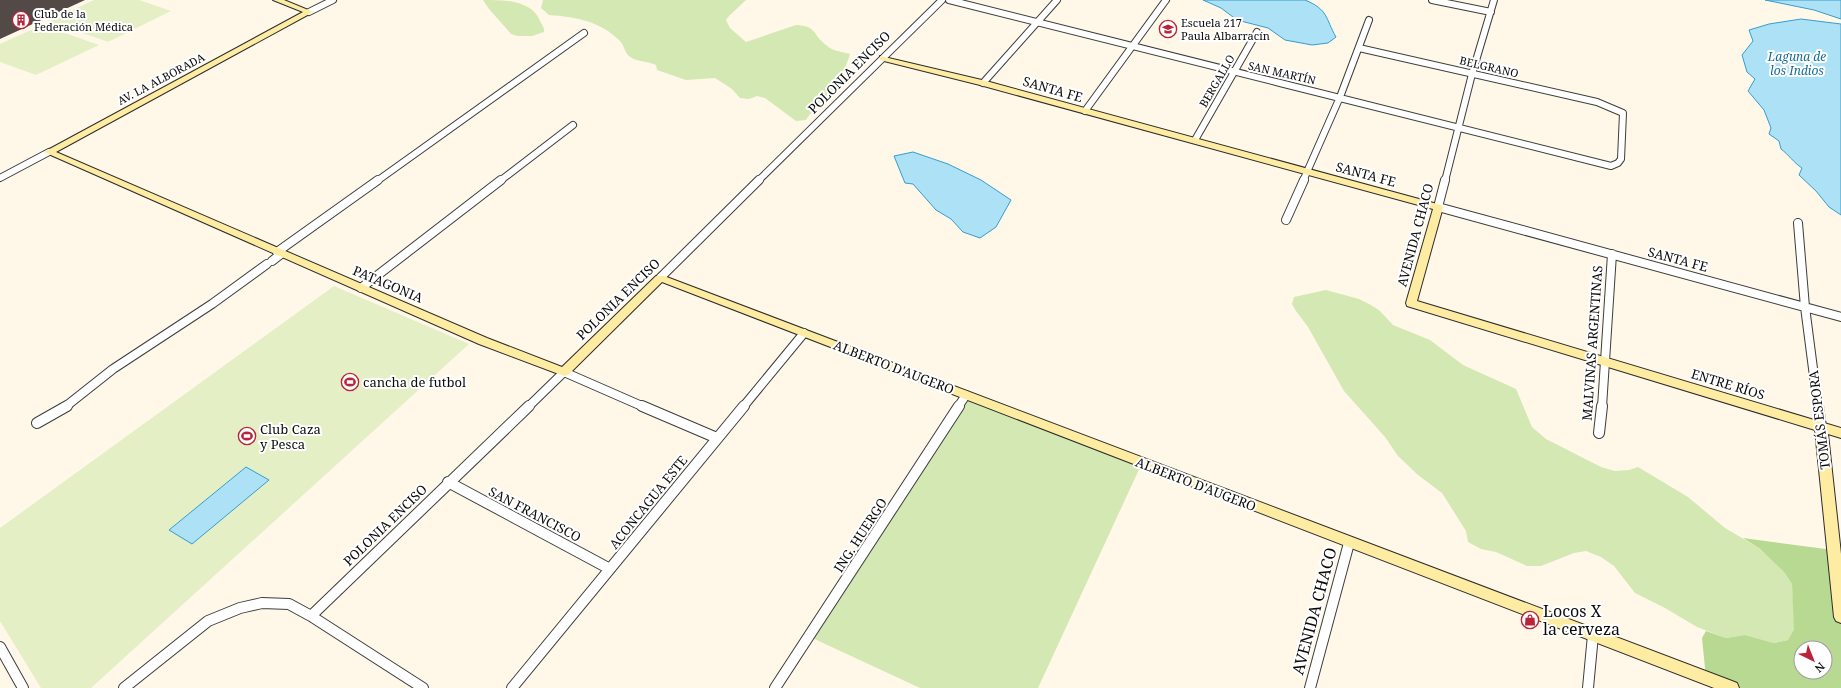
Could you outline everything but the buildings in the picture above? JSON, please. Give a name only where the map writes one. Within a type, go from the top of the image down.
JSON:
[{"type":"main road","points":[[277,0],[310,12]]},
{"type":"main road","name":"AV. LA ALBORADA","points":[[49,152],[310,12]]},
{"type":"main road","name":"SANTA FE","points":[[883,58],[983,83],[1438,207]]},
{"type":"main road","name":"PATAGONIA","points":[[49,152],[274,258],[361,288],[483,341],[564,372]]},
{"type":"main road","name":"AVENIDA CHACO","points":[[1438,207],[1411,303],[1606,362]]},
{"type":"main road","name":"ALBERTO D'AUGERO","points":[[660,278],[1349,543],[1732,688]]},
{"type":"main road","name":"POLONIA ENCISO","points":[[564,372],[660,278]]},
{"type":"main road","name":"ENTRE RÍOS","points":[[1606,362],[1841,433]]},
{"type":"main road","name":"TOMÁS ESPORA","points":[[1821,427],[1837,551],[1841,617]]},
{"type":"street","name":"AV. LA ALBORADA","points":[[310,12],[333,0]]},
{"type":"street","name":"POLONIA ENCISO","points":[[660,278],[942,0]]},
{"type":"street","name":"SAN MARTÍN","points":[[948,0],[1036,24],[1458,126],[1611,166]]},
{"type":"street","points":[[983,83],[1058,0]]},
{"type":"street","points":[[1085,111],[1130,47],[1166,0]]},
{"type":"street","points":[[1432,0],[1491,12]]},
{"type":"street","name":"AVENIDA CHACO","points":[[1438,207],[1472,74],[1494,0]]},
{"type":"street","points":[[1286,220],[1340,97],[1369,20]]},
{"type":"street","name":"BERGALLO","points":[[1194,140],[1257,32]]},
{"type":"street","points":[[37,423],[58,412],[95,385],[113,369],[212,304],[584,33]]},
{"type":"street","name":"BELGRANO","points":[[1359,48],[1597,102],[1613,108],[1623,113],[1624,119],[1621,159],[1618,163],[1611,166]]},
{"type":"street","points":[[361,288],[573,124]]},
{"type":"street","name":"AV. LA ALBORADA","points":[[0,178],[49,152]]},
{"type":"street","name":"SANTA FE","points":[[1438,207],[1841,317]]},
{"type":"street","name":"TOMÁS ESPORA","points":[[1798,223],[1805,307],[1821,427]]},
{"type":"street","name":"MALVINAS ARGENTINAS","points":[[1599,434],[1606,362],[1612,254]]},
{"type":"street","name":"ACONCAGUA ESTE","points":[[512,688],[804,333]]},
{"type":"street","name":"POLONIA ENCISO","points":[[311,616],[448,482],[564,372]]},
{"type":"street","name":"PATAGONIA","points":[[564,372],[717,438]]},
{"type":"street","name":"ING. HUERGO","points":[[775,688],[966,395]]},
{"type":"street","name":"SAN FRANCISCO","points":[[448,482],[610,569]]},
{"type":"street","name":"AVENIDA CHACO","points":[[1310,688],[1349,543]]},
{"type":"street","points":[[124,688],[208,621],[240,608],[262,603],[289,604],[311,616],[423,688]]},
{"type":"street","points":[[1588,688],[1593,635]]},
{"type":"street","points":[[0,647],[23,688]]},
{"type":"green space","points":[[94,0],[139,0],[171,11],[108,42],[49,21]]},
{"type":"green space","points":[[483,0],[500,0],[524,5],[536,14],[544,32],[532,36],[518,36],[511,34]]},
{"type":"green space","points":[[543,0],[746,0],[726,20],[730,28],[746,42],[796,25],[808,27],[814,31],[831,49],[850,54],[835,87],[806,120],[796,121],[765,98],[757,96],[749,99],[740,98],[732,89],[715,78],[686,80],[657,70],[656,65],[629,56],[620,41],[604,29],[587,21],[549,15],[541,8]]},
{"type":"green space","points":[[42,25],[99,45],[36,75],[0,62],[0,44]]},
{"type":"green space","name":"Club Caza y Pesca","points":[[334,286],[469,344],[91,688],[41,688],[0,621],[0,528]]},
{"type":"green space","points":[[1326,290],[1359,299],[1369,304],[1379,310],[1393,325],[1430,340],[1463,365],[1516,389],[1532,427],[1546,439],[1601,467],[1615,471],[1629,470],[1638,467],[1688,497],[1725,528],[1759,548],[1784,572],[1792,584],[1794,629],[1788,640],[1774,643],[1745,635],[1726,638],[1697,627],[1665,608],[1635,593],[1614,566],[1601,557],[1586,551],[1574,553],[1541,566],[1527,566],[1496,552],[1481,549],[1468,542],[1466,531],[1442,493],[1418,475],[1398,456],[1385,437],[1344,391],[1308,327],[1292,304],[1294,297]]},
{"type":"green space","points":[[966,395],[1142,463],[1038,688],[920,688],[808,636]]},
{"type":"green space","points":[[1743,538],[1833,550],[1841,617],[1841,688],[1732,688],[1706,678],[1702,638],[1706,631],[1726,638],[1745,635],[1774,643],[1788,640],[1794,629],[1792,584],[1784,572],[1759,548]]},
{"type":"water","points":[[1203,0],[1305,0],[1322,11],[1336,37],[1328,43],[1312,45],[1285,40],[1268,28],[1237,20],[1221,8]]},
{"type":"water","points":[[1765,0],[1841,0],[1841,19],[1814,10]]},
{"type":"water","name":"Laguna de los Indios","points":[[1801,19],[1841,24],[1841,215],[1829,207],[1816,191],[1799,175],[1802,168],[1781,149],[1779,141],[1769,134],[1771,128],[1764,110],[1748,91],[1755,79],[1747,72],[1742,55],[1753,41],[1749,30],[1769,24]]},
{"type":"water","points":[[913,152],[948,164],[981,180],[1011,200],[996,227],[980,238],[963,232],[951,219],[936,210],[913,184],[905,183],[894,156]]},
{"type":"water","points":[[246,467],[269,480],[192,544],[169,530]]},
{"type":"place","name":"Club de la Federación Médica","points":[[21,20]]},
{"type":"place","name":"Escuela 217 Paula Albarracín","points":[[1168,29]]},
{"type":"place","name":"cancha de futbol","points":[[350,382]]},
{"type":"place","name":"Club Caza y Pesca","points":[[247,436]]},
{"type":"place","name":"Locos X la cerveza","points":[[1530,620]]}]
